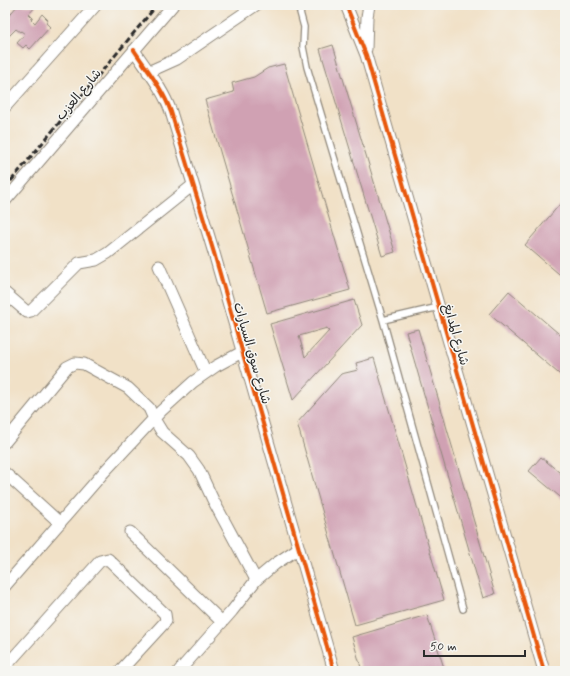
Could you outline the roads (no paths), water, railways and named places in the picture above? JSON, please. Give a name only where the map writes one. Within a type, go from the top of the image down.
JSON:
[{"type":"street","points":[[5,107],[96,5]]},
{"type":"street","name":"شارع العزب","points":[[5,202],[173,5]]},
{"type":"street","points":[[148,72],[178,59],[256,5]]},
{"type":"street","name":"شارع المدابغ","points":[[346,5],[366,55],[544,671]]},
{"type":"street","name":"شارع المدابغ","points":[[366,55],[367,17],[369,5]]},
{"type":"street","name":"شارع سوق السيارات","points":[[134,50],[158,85],[168,103],[334,671]]},
{"type":"street","points":[[5,293],[27,312],[30,311],[79,263],[96,260],[108,253],[193,186]]},
{"type":"street","points":[[159,266],[206,373]]},
{"type":"street","points":[[5,586],[104,472],[154,419],[193,382],[216,366],[242,352]]},
{"type":"street","points":[[5,442],[67,367],[75,363],[84,364],[128,388],[149,408],[162,432],[189,456],[199,470],[213,500],[256,580]]},
{"type":"street","points":[[7,478],[60,523]]},
{"type":"street","points":[[130,532],[222,622]]},
{"type":"street","points":[[179,671],[256,580],[275,564],[299,548]]},
{"type":"street","points":[[8,671],[5,668],[100,561],[108,559],[165,614],[166,621],[120,671]]},
{"type":"lane","points":[[298,5],[304,27],[303,47],[307,68],[383,320],[463,609]]},
{"type":"lane","points":[[383,320],[439,307]]},
{"type":"railway","points":[[5,188],[157,5]]}]
